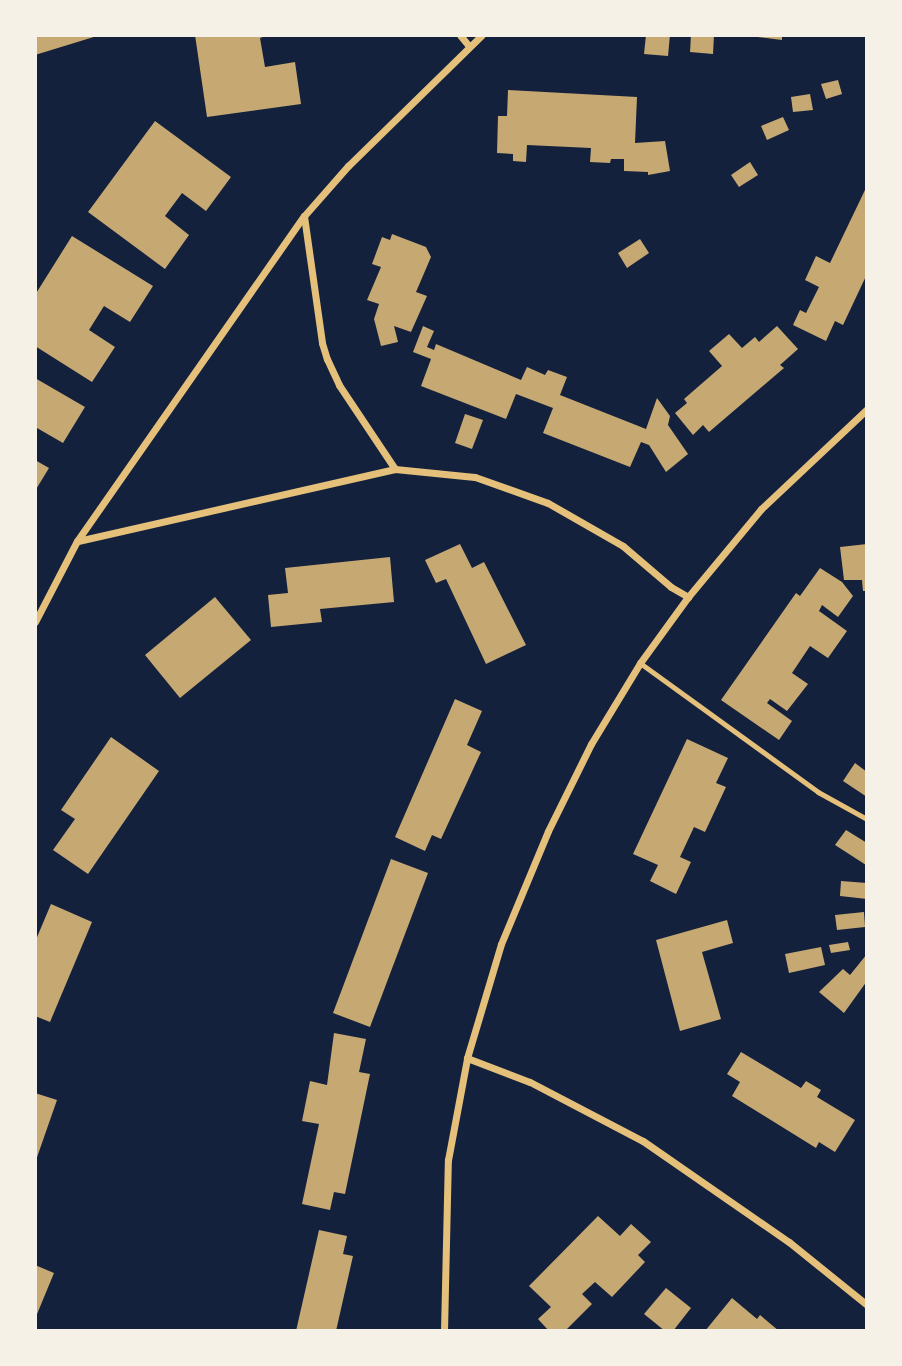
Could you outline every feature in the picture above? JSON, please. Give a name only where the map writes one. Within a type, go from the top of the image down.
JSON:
[{"type":"street","points":[[460,35],[469,46]]},
{"type":"street","points":[[35,622],[77,541],[304,216],[348,166],[482,35]]},
{"type":"street","points":[[304,216],[322,343],[327,359],[339,385],[395,469]]},
{"type":"street","points":[[444,1331],[448,1160],[467,1058],[501,944],[548,831],[592,744],[640,663],[688,597],[761,509],[867,409]]},
{"type":"street","points":[[77,541],[395,469],[475,477],[548,503],[623,546],[671,587],[688,597]]},
{"type":"street","points":[[467,1058],[530,1082],[643,1141],[789,1242],[867,1304]]},
{"type":"lane","points":[[640,663],[818,792],[867,819]]},
{"type":"building","points":[[35,35],[97,35],[97,36],[35,55]]},
{"type":"building","points":[[195,35],[269,35],[260,38],[265,67],[295,62],[301,104],[207,117]]},
{"type":"building","points":[[646,35],[670,35],[668,56],[644,54]]},
{"type":"building","points":[[691,35],[714,35],[713,54],[690,52]]},
{"type":"building","points":[[740,35],[782,35],[782,40]]},
{"type":"building","points":[[838,80],[842,94],[826,99],[821,84]]},
{"type":"building","points":[[508,90],[637,97],[635,143],[665,141],[670,171],[648,175],[648,172],[624,171],[624,159],[611,159],[610,163],[590,162],[591,148],[527,145],[526,162],[513,161],[513,154],[497,153],[498,116],[507,116]]},
{"type":"building","points":[[810,94],[813,110],[793,112],[791,97]]},
{"type":"building","points":[[783,117],[789,130],[767,140],[761,126]]},
{"type":"building","points":[[155,121],[231,177],[206,211],[182,193],[165,216],[189,235],[165,269],[88,212]]},
{"type":"building","points":[[750,162],[758,175],[739,187],[731,175]]},
{"type":"building","points":[[865,190],[867,274],[843,325],[835,321],[826,341],[793,325],[800,310],[806,313],[819,287],[805,280],[816,256],[830,263]]},
{"type":"building","points":[[392,234],[426,247],[431,257],[416,292],[427,296],[411,332],[394,326],[398,342],[381,346],[374,319],[379,304],[367,300],[381,267],[372,264],[382,237],[390,240]]},
{"type":"building","points":[[72,236],[153,286],[130,322],[104,306],[89,330],[115,347],[92,382],[35,346],[35,295]]},
{"type":"building","points":[[640,239],[649,253],[627,268],[618,253]]},
{"type":"building","points":[[423,326],[434,331],[427,347],[434,350],[436,344],[521,380],[527,367],[545,375],[548,370],[567,377],[560,395],[646,429],[657,398],[670,416],[668,425],[688,454],[666,472],[649,445],[641,442],[630,467],[543,433],[553,408],[516,394],[506,419],[421,386],[431,359],[413,352]]},
{"type":"building","points":[[777,326],[798,349],[780,365],[784,368],[709,432],[703,425],[693,435],[675,413],[687,403],[684,399],[722,366],[709,351],[729,334],[742,348],[755,337],[759,342]]},
{"type":"building","points":[[35,378],[85,407],[63,443],[37,428],[35,430]]},
{"type":"building","points":[[465,414],[483,420],[472,449],[455,443]]},
{"type":"building","points":[[35,460],[49,468],[35,491]]},
{"type":"building","points":[[460,544],[472,568],[484,562],[526,645],[486,664],[446,579],[436,583],[425,560]]},
{"type":"building","points":[[867,544],[867,591],[863,591],[862,580],[844,580],[840,547]]},
{"type":"building","points":[[390,557],[394,602],[320,609],[322,622],[271,627],[268,595],[288,593],[285,568]]},
{"type":"building","points":[[820,568],[842,582],[853,596],[838,617],[822,605],[819,611],[847,631],[828,658],[810,646],[792,673],[808,684],[787,711],[770,699],[767,703],[792,721],[779,740],[721,700],[796,593],[800,596]]},
{"type":"building","points":[[215,597],[251,640],[180,698],[145,655]]},
{"type":"building","points":[[455,699],[482,711],[467,745],[481,752],[441,839],[432,835],[425,851],[395,837]]},
{"type":"building","points":[[111,737],[159,771],[88,874],[53,850],[75,819],[61,810]]},
{"type":"building","points":[[687,739],[728,758],[716,783],[726,787],[705,832],[694,827],[680,857],[691,862],[676,894],[650,881],[658,865],[633,854]]},
{"type":"building","points":[[855,763],[867,772],[867,797],[843,781]]},
{"type":"building","points":[[846,830],[867,843],[866,865],[835,845]]},
{"type":"building","points":[[391,859],[428,873],[370,1027],[333,1013]]},
{"type":"building","points":[[841,881],[867,883],[867,899],[840,896]]},
{"type":"building","points":[[51,904],[92,922],[50,1022],[35,1016],[35,942]]},
{"type":"building","points":[[864,912],[865,927],[837,930],[835,915]]},
{"type":"building","points":[[727,920],[733,943],[702,952],[721,1019],[680,1031],[656,940]]},
{"type":"building","points":[[848,942],[850,950],[831,953],[829,945]]},
{"type":"building","points":[[821,947],[825,965],[789,973],[785,954]]},
{"type":"building","points":[[867,954],[867,981],[844,1013],[819,992],[843,969],[850,975]]},
{"type":"building","points":[[334,1033],[366,1039],[359,1072],[370,1074],[345,1194],[334,1192],[330,1210],[302,1204],[319,1124],[302,1121],[310,1081],[327,1085]]},
{"type":"building","points":[[741,1052],[801,1088],[806,1081],[821,1090],[817,1097],[855,1120],[835,1152],[819,1142],[816,1148],[732,1096],[740,1082],[727,1074]]},
{"type":"building","points":[[35,1093],[57,1100],[35,1163]]},
{"type":"building","points":[[598,1216],[620,1236],[631,1224],[651,1242],[638,1255],[645,1262],[612,1297],[595,1282],[582,1294],[592,1304],[565,1331],[549,1331],[538,1319],[551,1307],[529,1286]]},
{"type":"building","points":[[319,1230],[347,1236],[343,1254],[353,1256],[336,1331],[296,1331]]},
{"type":"building","points":[[35,1265],[54,1273],[35,1319]]},
{"type":"building","points":[[666,1288],[691,1308],[673,1331],[665,1331],[644,1314]]},
{"type":"building","points":[[732,1298],[757,1319],[760,1315],[779,1331],[705,1331]]}]
